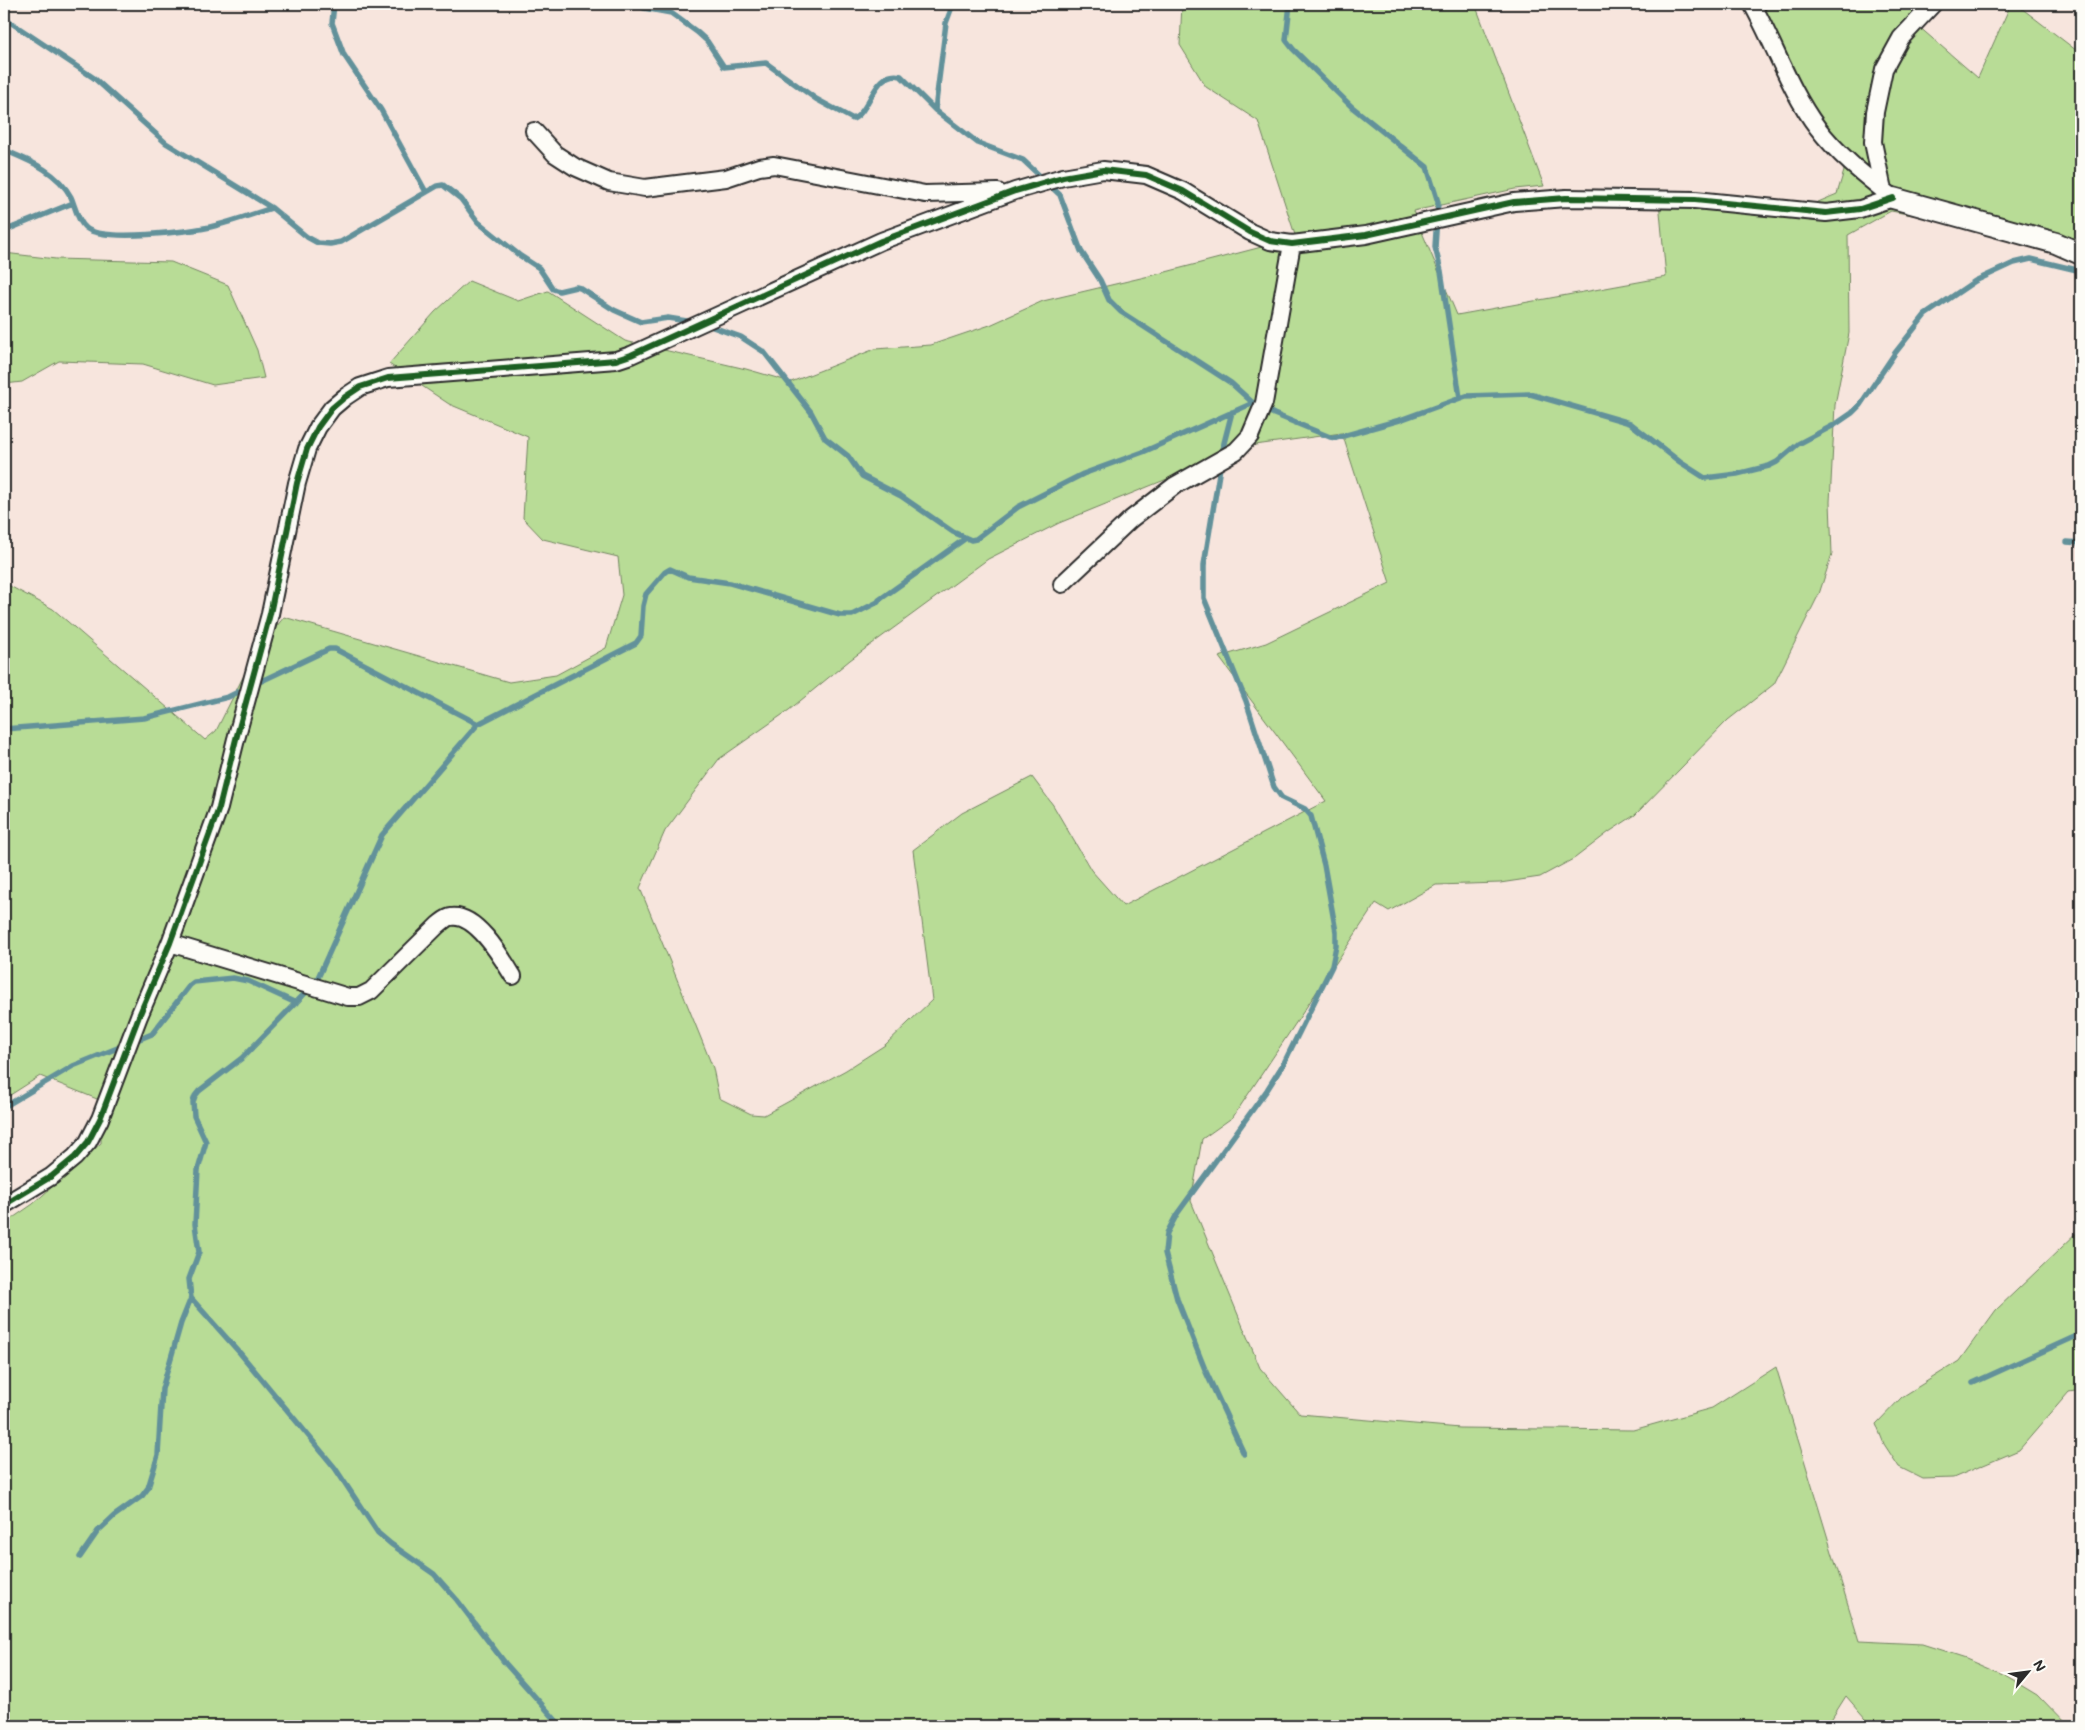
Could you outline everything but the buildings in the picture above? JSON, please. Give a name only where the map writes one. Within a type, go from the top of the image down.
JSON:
[{"type":"street","points":[[1752,4],[1816,126],[1842,157],[1888,194],[2056,243],[2081,254]]},
{"type":"street","points":[[1888,194],[1873,142],[1875,112],[1884,69],[1901,38],[1933,4]]},
{"type":"street","points":[[534,131],[555,154],[575,168],[609,182],[645,188],[726,178],[759,167],[774,165],[925,194],[1015,190]]},
{"type":"street","points":[[4,1205],[52,1176],[75,1157],[88,1142],[100,1119],[139,1016],[170,943],[219,808],[270,614],[297,482],[307,449],[318,427],[332,408],[360,386],[388,378],[616,360],[640,351],[881,241],[1015,190],[1063,177],[1102,170],[1146,175],[1183,190],[1250,232],[1270,240],[1292,244],[1366,236],[1514,202],[1566,198],[1695,200],[1826,213],[1860,209],[1888,194]]},
{"type":"street","points":[[1062,584],[1131,519],[1174,486],[1236,451],[1250,436],[1264,403],[1292,244]]},
{"type":"street","points":[[170,943],[348,997],[359,997],[371,991],[438,925],[450,916],[462,917],[490,939],[513,976]]},
{"type":"green space","points":[[1182,4],[1475,4],[1544,186],[1515,189],[1413,211],[1457,315],[1666,277],[1658,190],[1811,205],[1837,194],[1844,171],[1826,132],[1808,102],[1758,4],[1921,4],[1910,19],[1978,78],[2011,4],[2016,4],[2081,54],[2081,256],[1967,225],[1891,211],[1848,235],[1849,333],[1835,405],[1830,502],[1832,554],[1819,594],[1774,684],[1728,720],[1635,815],[1575,858],[1540,877],[1500,883],[1436,885],[1389,911],[1376,903],[1233,1117],[1202,1139],[1191,1201],[1260,1368],[1300,1414],[1460,1428],[1633,1430],[1712,1408],[1776,1367],[1859,1641],[1922,1644],[1966,1658],[2005,1675],[2038,1695],[2068,1726],[1872,1726],[1846,1696],[1827,1726],[4,1726],[4,1224],[33,1204],[101,1143],[102,1101],[40,1076],[4,1099],[4,583],[53,609],[205,740],[216,731],[254,655],[284,617],[509,682],[556,675],[606,648],[622,595],[618,557],[543,539],[523,518],[528,437],[449,404],[389,364],[435,312],[469,281],[518,301],[548,291],[625,341],[746,369],[791,382],[875,349],[931,345],[990,325],[1043,301],[1162,273],[1296,238],[1258,121],[1206,87],[1180,45]],"holes":[[[1342,433],[1390,583],[1266,643],[1219,657],[1326,801],[1123,906],[1091,870],[1053,805],[1032,777],[962,813],[913,850],[932,1000],[885,1045],[846,1070],[764,1115],[751,1114],[719,1098],[713,1068],[640,888],[665,831],[719,759],[789,710],[850,660],[988,559],[1059,523],[1248,446]]]},
{"type":"green space","points":[[4,253],[56,259],[171,262],[228,285],[257,350],[264,378],[213,385],[143,364],[59,361],[22,382],[5,384]]},
{"type":"green space","points":[[2081,1229],[2081,1390],[2069,1392],[2019,1450],[1953,1478],[1923,1479],[1899,1467],[1884,1444],[1876,1424],[1902,1397],[1959,1361],[1996,1310]]},
{"type":"waterway","points":[[334,4],[332,23],[344,55],[381,110],[426,192]]},
{"type":"waterway","points":[[638,4],[644,8],[671,13],[697,32],[707,41],[724,67],[766,63],[816,99],[853,119],[859,115],[879,84],[892,76],[901,76],[935,110],[978,143],[1023,160],[1060,195],[1081,251],[1100,280],[1109,300],[1121,312],[1231,383],[1253,403],[1274,414],[1330,437],[1336,438],[1400,420],[1466,396],[1530,394],[1630,423],[1680,462],[1705,478],[1737,474],[1769,466],[1777,462],[1798,444],[1836,424],[1852,413],[1860,405],[1895,353],[1925,315],[1975,281],[2014,263],[2031,259],[2081,271]]},
{"type":"waterway","points":[[935,110],[946,23],[953,4]]},
{"type":"waterway","points":[[1290,4],[1286,40],[1293,49],[1352,107],[1427,167],[1438,202],[1435,247],[1441,271],[1460,398]]},
{"type":"waterway","points":[[4,18],[94,78],[166,143],[272,208],[307,237],[318,243],[330,244],[341,242],[437,186],[443,185],[461,199],[478,222],[519,255],[539,268],[553,289],[559,291],[576,287],[580,288],[614,310],[641,322],[668,318],[693,322]]},
{"type":"waterway","points":[[4,150],[42,168],[58,180],[71,197],[83,225],[95,232],[128,235],[187,231],[221,224],[272,208]]},
{"type":"waterway","points":[[4,231],[73,203]]},
{"type":"waterway","points":[[707,325],[741,337],[764,352],[811,412],[825,438],[848,456],[862,476],[901,496],[953,532],[971,540],[976,539],[1018,507],[1083,474],[1143,452],[1253,403]]},
{"type":"waterway","points":[[1232,412],[1224,443],[1204,565],[1204,598],[1246,701],[1274,787],[1282,798],[1305,809],[1311,816],[1324,865],[1336,932],[1336,946],[1332,966],[1284,1063],[1267,1090],[1177,1214],[1167,1233],[1165,1253],[1177,1299],[1206,1372],[1244,1454]]},
{"type":"waterway","points":[[561,1726],[505,1663],[457,1600],[434,1574],[378,1533],[335,1468],[240,1353],[191,1298],[189,1279],[199,1252],[195,1224],[198,1170],[206,1142],[194,1116],[193,1102],[195,1096],[242,1058],[316,982],[382,835],[478,724],[636,643],[641,636],[643,606],[646,594],[665,572],[670,569],[688,577],[730,583],[840,615],[852,615],[878,602],[966,538]]},
{"type":"waterway","points":[[2067,542],[2081,543]]},
{"type":"waterway","points":[[255,684],[329,649],[335,649],[478,724]]},
{"type":"waterway","points":[[4,729],[144,718],[228,697],[246,688]]},
{"type":"waterway","points":[[4,1107],[73,1066],[152,1034],[194,982],[233,978],[248,981],[296,1003]]},
{"type":"waterway","points":[[80,1557],[98,1531],[114,1516],[142,1496],[148,1488],[158,1455],[162,1389],[181,1323],[191,1298]]},
{"type":"waterway","points":[[1973,1383],[2081,1334]]},
{"type":"cycle path","points":[[4,1205],[52,1176],[75,1157],[88,1142],[100,1119],[139,1016],[170,943],[219,808],[270,614],[297,483],[307,449],[318,427],[332,408],[360,387],[388,378],[616,360],[631,355],[881,241],[1015,191],[1063,177],[1103,170],[1146,175],[1183,191],[1250,232],[1270,241],[1292,244],[1366,235],[1514,202],[1566,198],[1695,200],[1826,213],[1860,209],[1893,198]]}]
